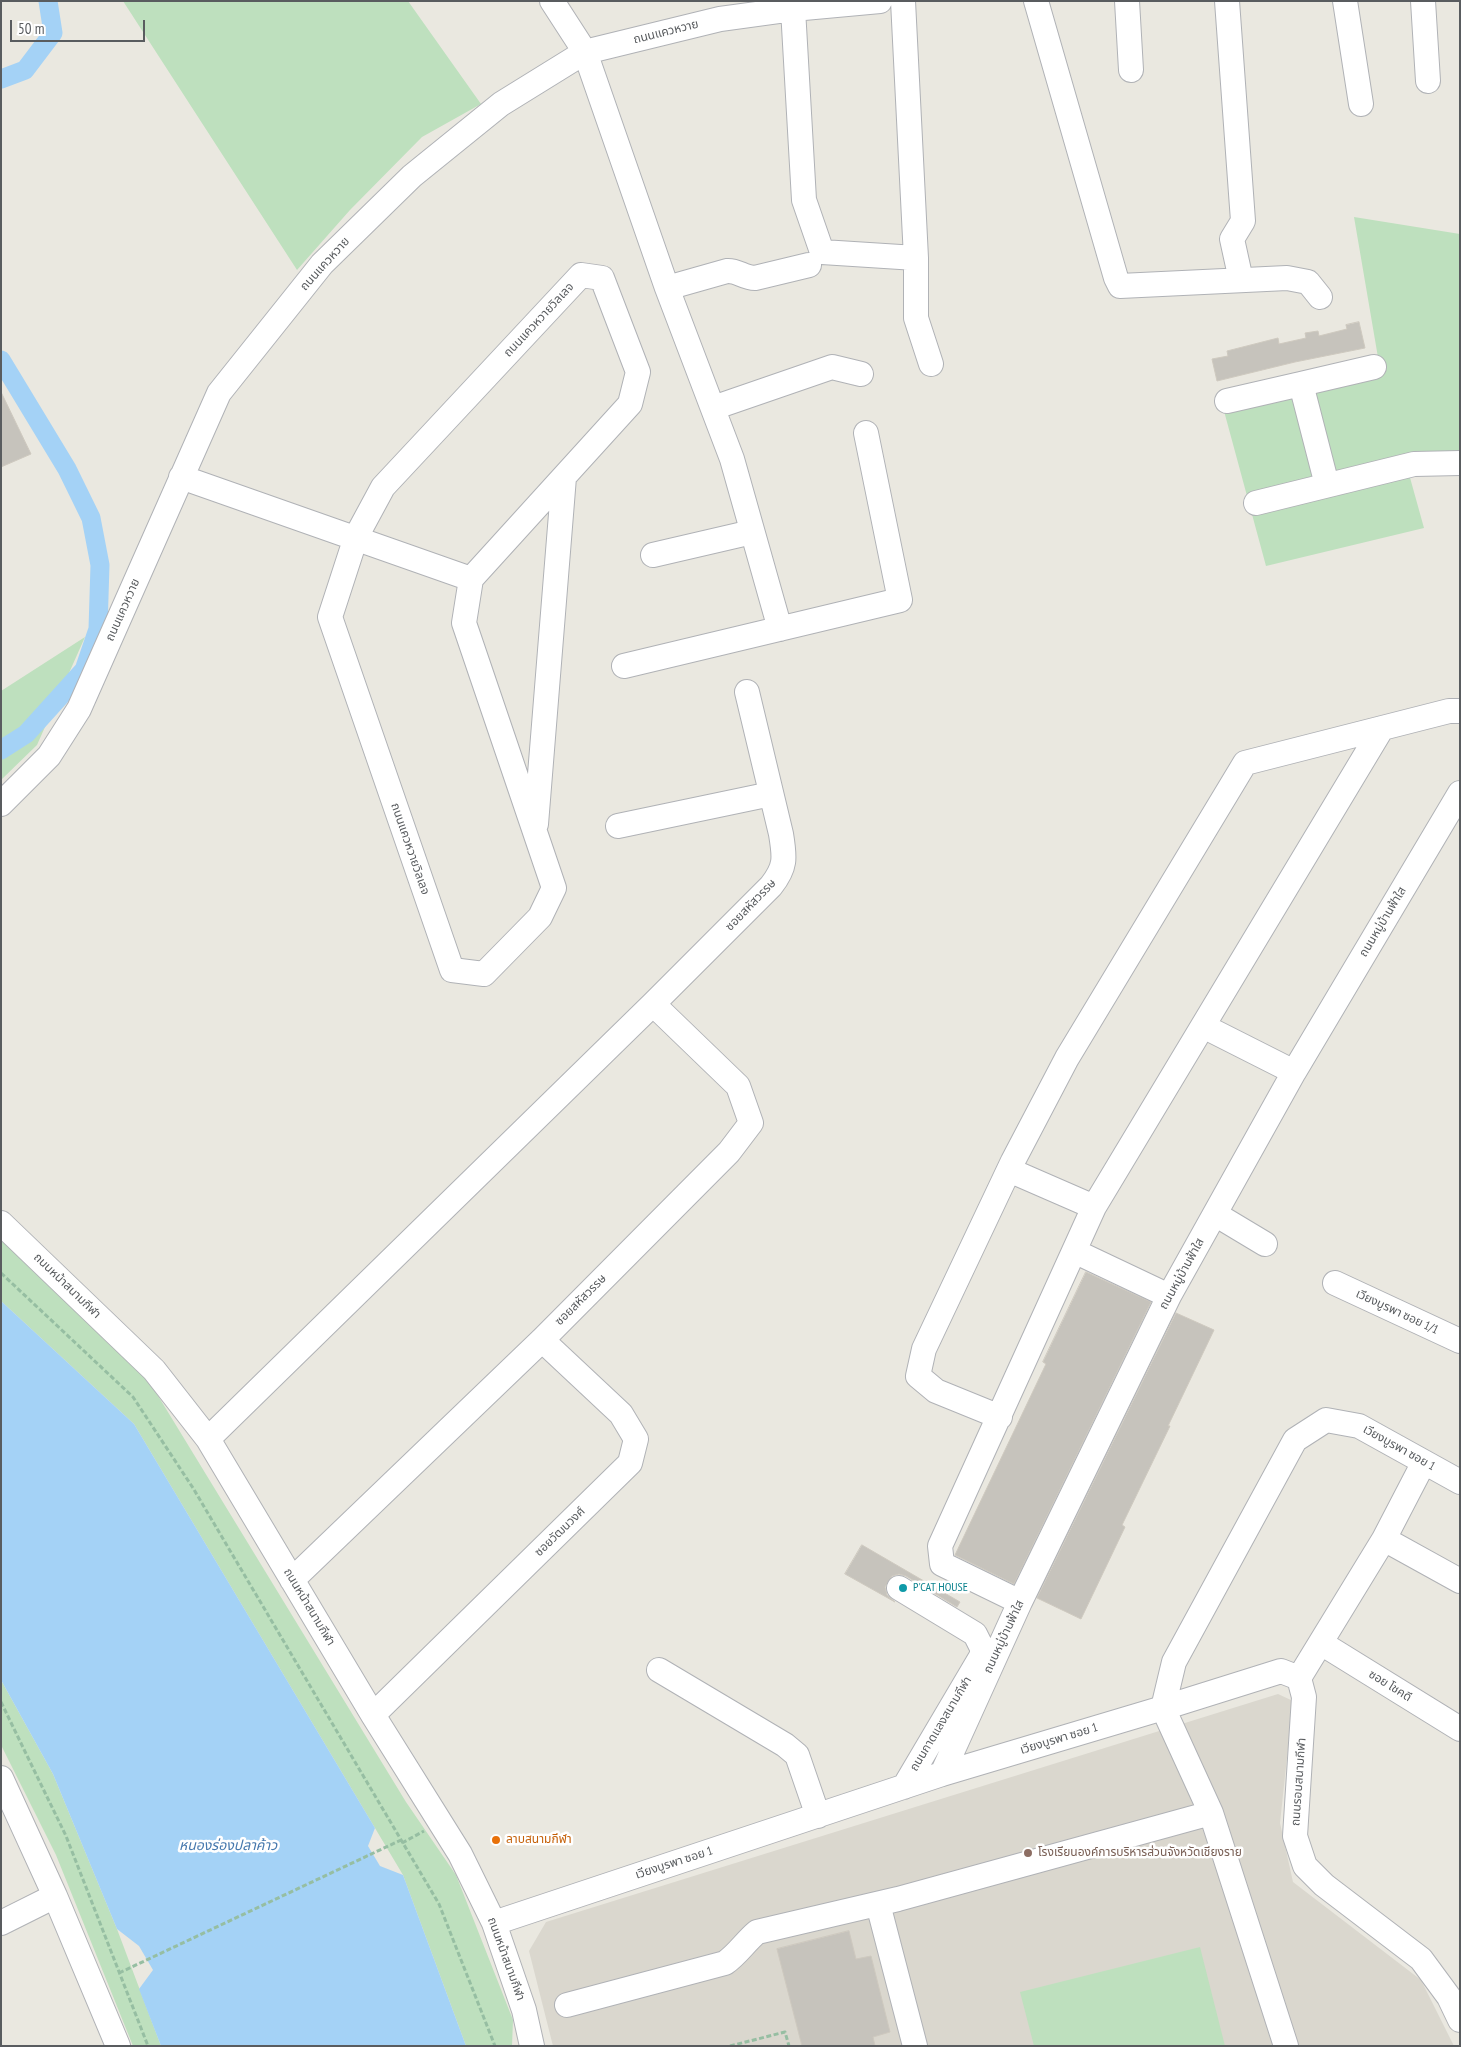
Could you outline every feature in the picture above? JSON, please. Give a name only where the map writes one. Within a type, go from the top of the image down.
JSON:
[{"type":"street","points":[[552,1],[586,52],[667,288],[732,459],[780,629]]},
{"type":"street","points":[[902,1],[916,258],[916,318],[931,364]]},
{"type":"street","points":[[1036,1],[1116,278],[1120,286],[1287,278],[1308,282],[1320,297]]},
{"type":"street","points":[[1128,1],[1131,70]]},
{"type":"street","points":[[1226,1],[1243,221],[1232,239],[1240,280]]},
{"type":"street","points":[[1345,1],[1361,104]]},
{"type":"street","points":[[1423,1],[1428,81]]},
{"type":"street","name":"ถนนแควหวาย","points":[[1,804],[49,756],[80,709],[219,393],[322,264],[412,176],[500,104],[586,52],[720,19],[794,9],[871,2]]},
{"type":"street","points":[[794,9],[804,200],[822,252],[916,258]]},
{"type":"street","points":[[667,288],[733,270],[748,278],[755,278],[809,265]]},
{"type":"street","name":"ถนนแควหวายวิลเลจ","points":[[581,275],[602,278],[638,372],[630,404],[471,579],[464,622],[554,888],[540,917],[484,974],[452,970],[330,617],[356,537],[383,487],[581,275]]},
{"type":"street","points":[[1227,400],[1374,366]]},
{"type":"street","points":[[713,408],[832,367],[860,374]]},
{"type":"street","points":[[1302,384],[1327,485]]},
{"type":"street","points":[[624,666],[900,600],[866,433]]},
{"type":"street","points":[[1256,503],[1414,464],[1460,463]]},
{"type":"street","points":[[181,477],[471,579]]},
{"type":"street","name":"ถนนแควหวายวิลเลจ","points":[[536,835],[564,477]]},
{"type":"street","points":[[653,555],[752,532]]},
{"type":"street","name":"ซอยสหัสวรรษ","points":[[208,1439],[653,1004],[771,886],[782,872],[784,854],[747,692]]},
{"type":"street","points":[[1000,1417],[936,1391],[918,1376],[924,1349],[1009,1170],[1067,1058],[1245,763],[1449,711],[1460,711]]},
{"type":"street","points":[[1020,1602],[942,1564],[940,1546],[1094,1207],[1382,728]]},
{"type":"street","name":"ถนนหมู่บ้านฟ้าใส","points":[[942,1774],[1020,1602],[1169,1296],[1294,1072],[1460,793]]},
{"type":"street","points":[[618,826],[771,794]]},
{"type":"street","name":"ซอยสหัสวรรษ","points":[[292,1580],[542,1340],[729,1152],[750,1123],[738,1086],[653,1004]]},
{"type":"street","points":[[1203,1026],[1294,1072]]},
{"type":"street","points":[[1009,1170],[1094,1207]]},
{"type":"street","points":[[1215,1214],[1265,1244]]},
{"type":"street","name":"ถนนหน้าสนามกีฬา","points":[[1,1223],[154,1370],[208,1439],[373,1714],[460,1854],[494,1922],[524,2010],[532,2046]]},
{"type":"street","points":[[1074,1251],[1169,1296]]},
{"type":"street","name":"เวียงบูรพา ซอย 1/1","points":[[1334,1283],[1460,1341]]},
{"type":"street","name":"ซอยวัฒนวงศ์","points":[[373,1714],[630,1463],[636,1439],[621,1414],[542,1340]]},
{"type":"street","name":"เวียงบูรพา ซอย 1","points":[[494,1922],[942,1774],[1164,1708],[1174,1662],[1295,1440],[1326,1420],[1359,1426],[1460,1482]]},
{"type":"street","points":[[1286,2046],[1211,1812],[1164,1708],[1281,1672],[1299,1678],[1384,1539],[1424,1462]]},
{"type":"street","points":[[1384,1539],[1460,1581]]},
{"type":"street","name":"ถนนกาดแลงสนามกีฬา","points":[[899,1588],[975,1634],[982,1648],[982,1654],[904,1787]]},
{"type":"street","name":"ซอย โชคดี","points":[[1321,1643],[1460,1729]]},
{"type":"street","points":[[659,1670],[785,1745],[797,1755],[818,1816]]},
{"type":"street","name":"ถนนรอบสนามกีฬา","points":[[1299,1678],[1304,1697],[1295,1836],[1304,1866],[1324,1885],[1421,1959],[1449,1997],[1460,2020]]},
{"type":"street","points":[[4,1791],[55,1896],[118,2046]]},
{"type":"street","points":[[567,2005],[725,1963],[739,1953],[745,1942],[757,1932],[878,1904],[1211,1812]]},
{"type":"street","points":[[1,1923],[55,1896]]},
{"type":"street","points":[[878,1904],[916,2046]]},
{"type":"path","points":[[1,1273],[133,1397],[193,1488],[439,1904],[495,2046]]},
{"type":"path","points":[[1,1702],[66,1836],[148,2046]]},
{"type":"path","points":[[119,1973],[400,1840]]},
{"type":"path","points":[[730,2046],[785,2032],[789,2046]]},
{"type":"shaded area","name":"โรงเรียนองค์การบริหารส่วนจังหวัดเชียงราย","points":[[1278,1694],[1293,1701],[1280,1823],[1293,1882],[1421,1980],[1454,2046],[553,2046],[529,1951],[546,1922]]},
{"type":"green space","points":[[123,1],[408,1],[481,104],[422,137],[350,210],[297,270]]},
{"type":"green space","points":[[1354,217],[1460,234],[1460,451],[1409,474],[1424,528],[1266,566],[1224,411],[1381,375]]},
{"type":"green space","points":[[85,637],[37,745],[1,780],[1,691]]},
{"type":"green space","points":[[1,1237],[149,1381],[406,1802],[456,1875],[513,2020],[512,2046],[466,2046],[403,1875],[134,1424],[1,1301]]},
{"type":"green space","points":[[1,1680],[53,1774],[117,1929],[161,2046],[133,2046],[56,1855],[1,1745]]},
{"type":"green space","points":[[1200,1947],[1225,2046],[1034,2046],[1020,1992]]},
{"type":"water","name":"หนองร่องปลาค้าว","points":[[1,1301],[134,1424],[375,1828],[368,1846],[380,1866],[403,1875],[466,2046],[161,2046],[139,1989],[153,1970],[139,1946],[117,1929],[53,1774],[1,1680]]},
{"type":"building","points":[[1359,322],[1365,348],[1295,362],[1217,381],[1212,359],[1228,356],[1227,351],[1278,338],[1279,344],[1306,338],[1305,333],[1318,331],[1319,336],[1347,329],[1346,325]]},
{"type":"building","points":[[1,392],[31,454],[1,467]]},
{"type":"building","points":[[1086,1272],[1151,1302],[1014,1584],[955,1555],[1046,1364],[1043,1362]]},
{"type":"building","points":[[1176,1313],[1214,1330],[1122,1525],[1125,1527],[1081,1619],[1037,1598]]},
{"type":"building","points":[[862,1545],[960,1602],[957,1607],[906,1576],[899,1574],[892,1576],[885,1587],[887,1595],[895,1602],[845,1574]]},
{"type":"building","points":[[849,1931],[856,1959],[871,1956],[890,2032],[873,2037],[875,2046],[802,2046],[777,1949]]},
{"type":"waterway","points":[[1,79],[25,70],[53,33],[48,1]]},
{"type":"waterway","points":[[1,360],[67,469],[91,518],[100,565],[98,629],[84,670],[26,734],[1,750]]},
{"type":"place","name":"P'CAT HOUSE","points":[[903,1588]]},
{"type":"place","name":"ลาบสนามกีฬา","points":[[496,1840]]},
{"type":"place","name":"โรงเรียนองค์การบริหารส่วนจังหวัดเชียงราย","points":[[1028,1853]]}]
